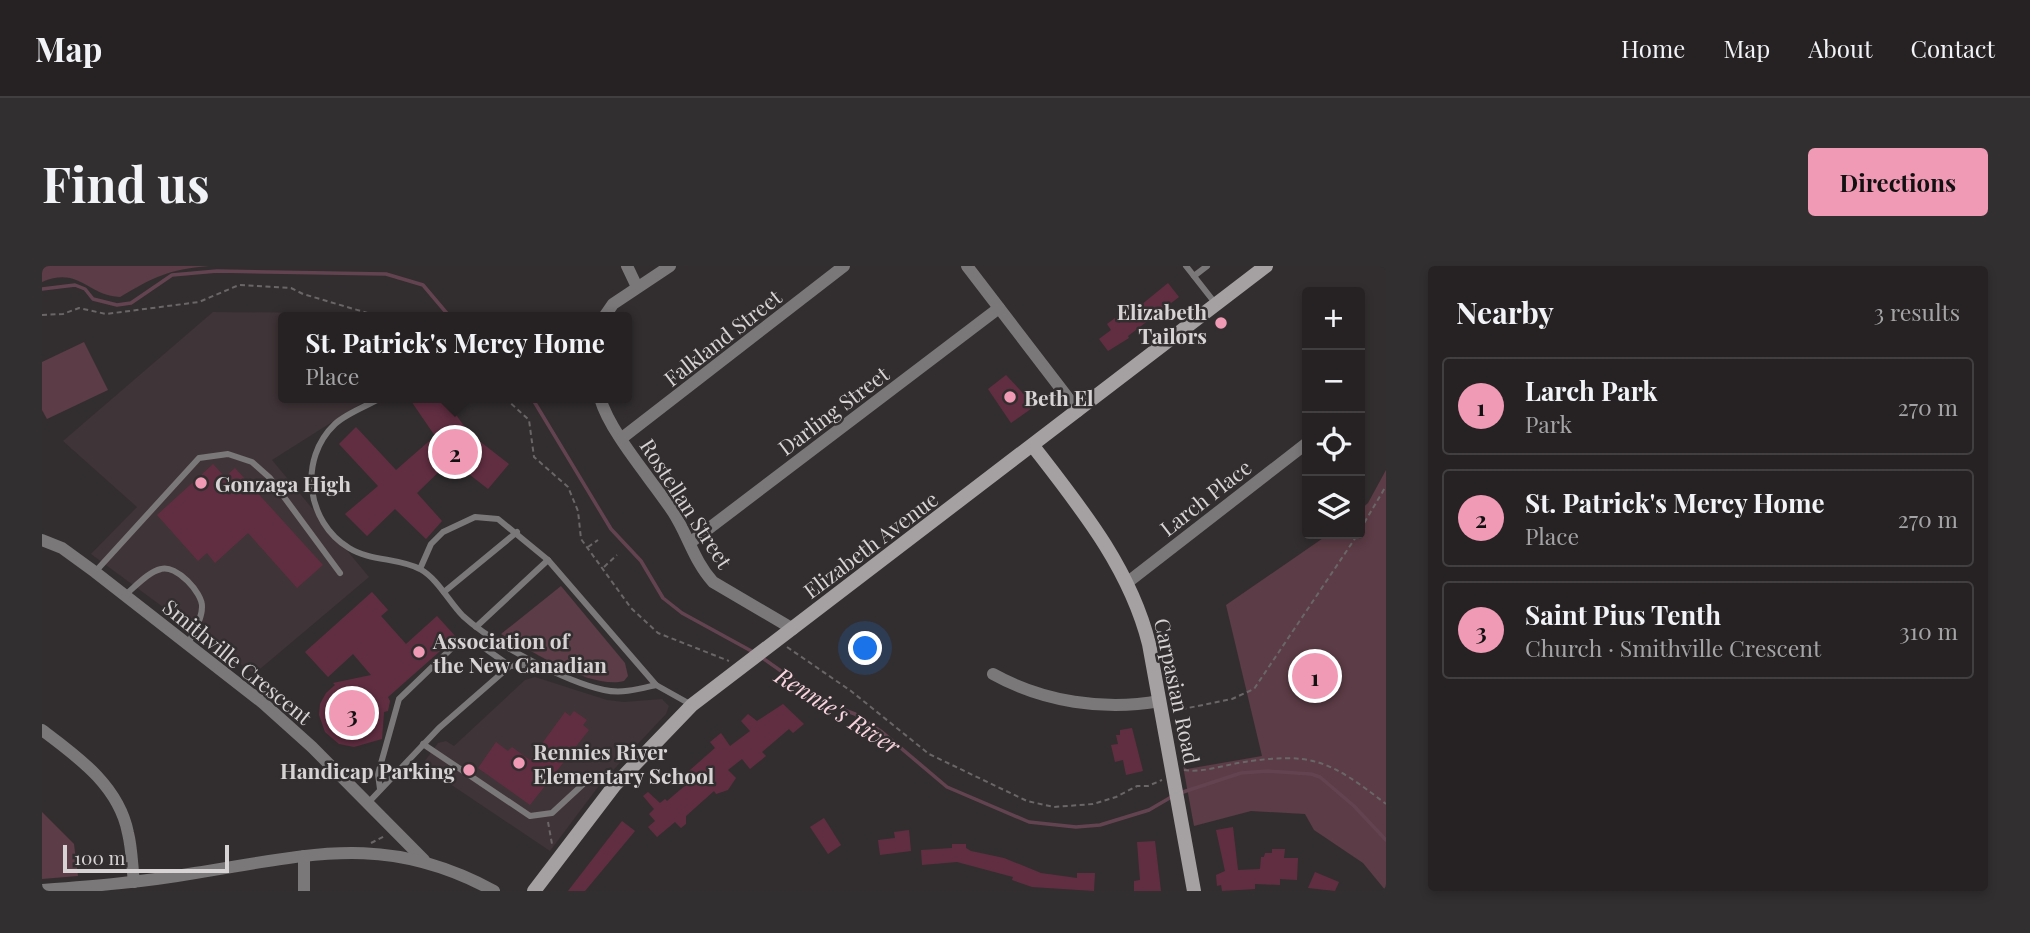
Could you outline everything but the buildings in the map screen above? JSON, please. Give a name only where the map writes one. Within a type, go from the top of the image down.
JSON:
[{"type":"main road","name":"Elizabeth Avenue","points":[[534,891],[614,786],[648,747],[692,705],[1266,266]]},
{"type":"main road","name":"Carpasian Road","points":[[1033,446],[1100,536],[1128,582],[1145,626],[1160,701],[1170,776],[1179,807],[1194,891]]},
{"type":"street","points":[[626,266],[637,287]]},
{"type":"street","points":[[606,312],[637,287],[670,266]]},
{"type":"street","name":"Falkland Street","points":[[622,438],[844,266]]},
{"type":"street","points":[[967,266],[1078,411]]},
{"type":"street","name":"Darling Street","points":[[691,542],[999,308]]},
{"type":"street","name":"Rostellan Street","points":[[602,403],[605,412],[691,542],[698,563],[713,582],[793,629]]},
{"type":"street","name":"Larch Place","points":[[1128,582],[1302,447]]},
{"type":"street","name":"Smithville Crescent","points":[[42,540],[62,548],[96,572],[263,703],[424,860]]},
{"type":"street","points":[[993,674],[1012,684],[1074,701],[1116,705],[1160,701]]},
{"type":"street","points":[[42,730],[96,774],[120,809],[128,832],[130,885]]},
{"type":"street","points":[[42,890],[130,885],[304,856],[366,851],[424,860],[494,891]]},
{"type":"street","points":[[304,856],[304,891]]},
{"type":"lane","points":[[1186,266],[1217,305]]},
{"type":"lane","points":[[1194,276],[1207,266]]},
{"type":"lane","points":[[372,403],[336,423],[325,436],[311,472],[314,508],[335,538],[350,549],[420,569],[476,627],[538,664],[603,690],[626,692],[656,685]]},
{"type":"lane","points":[[96,572],[199,458],[228,454],[252,462],[270,478],[340,573]]},
{"type":"lane","points":[[420,569],[430,544],[459,522],[488,517],[498,519],[548,560],[656,685],[692,705]]},
{"type":"lane","points":[[443,592],[517,532]]},
{"type":"lane","points":[[476,627],[548,560]]},
{"type":"lane","points":[[125,595],[160,569],[169,568],[179,574],[200,596],[202,607],[188,644]]},
{"type":"lane","points":[[380,789],[378,774],[391,721],[399,699],[410,685],[456,644],[465,641],[476,642],[510,666]]},
{"type":"lane","points":[[368,803],[423,744],[510,666],[538,664]]},
{"type":"lane","points":[[423,744],[530,816],[547,815],[587,778],[600,776],[614,786]]},
{"type":"path","points":[[42,315],[63,314],[79,308],[106,314],[199,302],[239,285],[291,288],[365,312]]},
{"type":"path","points":[[510,403],[529,420],[534,457],[568,488],[578,511],[581,539],[631,608],[658,633],[733,663]]},
{"type":"path","points":[[1365,522],[1386,486]]},
{"type":"path","points":[[1172,711],[1233,699],[1254,689],[1354,539]]},
{"type":"path","points":[[588,548],[598,540]]},
{"type":"path","points":[[603,568],[617,555]]},
{"type":"path","points":[[787,646],[851,691],[929,754],[1027,802],[1054,807],[1093,804],[1170,776]]},
{"type":"path","points":[[1190,771],[1264,759],[1312,761],[1344,772],[1386,804]]},
{"type":"path","points":[[547,815],[553,849]]},
{"type":"path","points":[[371,843],[386,836]]},
{"type":"shaded area","points":[[42,266],[209,266],[162,275],[120,297],[99,292],[66,277],[42,282]]},
{"type":"shaded area","name":"Gonzaga High","points":[[213,312],[278,313],[278,403],[362,403],[272,460],[369,577],[254,674],[91,554],[137,507],[63,441]]},
{"type":"shaded area","points":[[84,342],[108,390],[47,419],[42,410],[42,362]]},
{"type":"shaded area","points":[[1386,470],[1386,891],[1363,863],[1314,830],[1305,814],[1251,811],[1194,826],[1183,766],[1187,769],[1262,756],[1226,605],[1322,539],[1365,539],[1365,506]]},
{"type":"shaded area","points":[[561,586],[625,663],[628,676],[624,681],[595,680],[578,674],[501,634]]},
{"type":"shaded area","name":"Rennies River Elementary School","points":[[535,677],[607,700],[624,702],[662,699],[669,706],[666,714],[601,783],[550,851],[422,765],[438,743],[446,741],[454,746],[525,680]]},
{"type":"shaded area","points":[[42,812],[74,844],[78,876],[42,879]]},
{"type":"waterway","name":"Rennie's River","points":[[42,289],[75,285],[85,289],[93,299],[117,305],[131,303],[172,275],[217,271],[386,274],[423,285],[446,312]]},
{"type":"waterway","name":"Rennie's River","points":[[535,403],[611,529],[641,561],[663,598],[682,613],[755,653]]},
{"type":"waterway","name":"Rennie's River","points":[[761,657],[828,704],[855,714],[882,732],[947,787],[1029,822],[1076,827],[1100,825],[1149,810],[1173,796]]},
{"type":"waterway","name":"Rennie's River","points":[[1180,793],[1241,773],[1267,771],[1311,774],[1320,777],[1354,806],[1386,840]]},
{"type":"place","name":"Elizabeth Tailors","points":[[1221,323]]},
{"type":"place","name":"Beth El","points":[[1010,397]]},
{"type":"place","name":"St. Patrick's Mercy Home","points":[[455,452]]},
{"type":"place","name":"Gonzaga High","points":[[201,483]]},
{"type":"place","name":"Association of the New Canadian","points":[[419,652]]},
{"type":"place","name":"Larch Park","points":[[1315,676]]},
{"type":"place","name":"Saint Pius Tenth","points":[[352,713]]},
{"type":"place","name":"Rennies River Elementary School","points":[[519,763]]},
{"type":"place","name":"Handicap Parking","points":[[469,770]]}]
